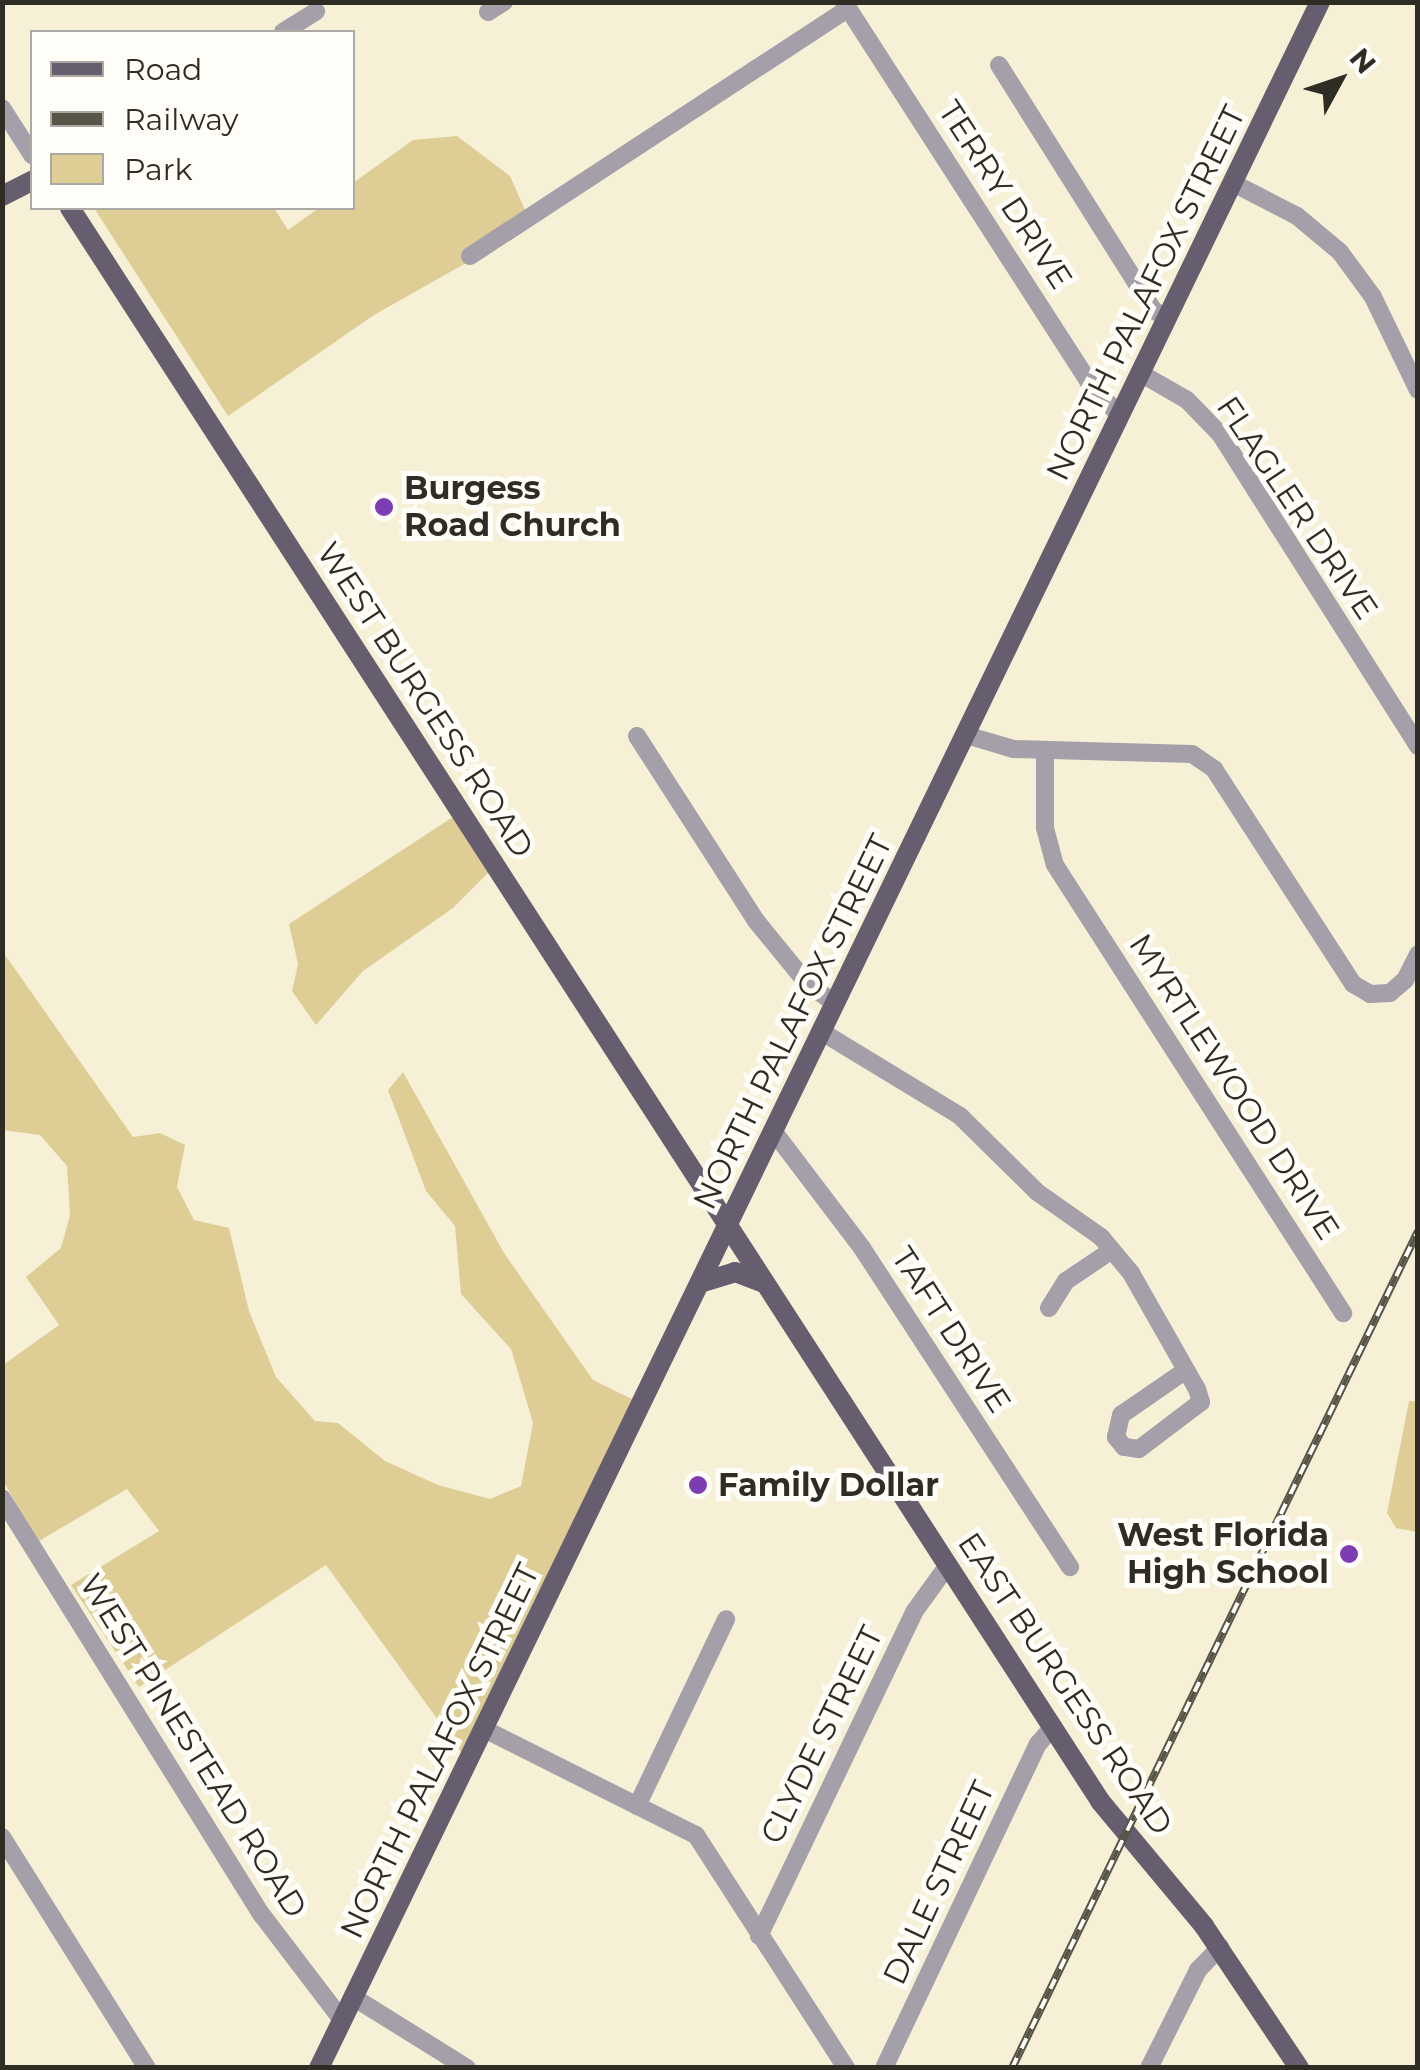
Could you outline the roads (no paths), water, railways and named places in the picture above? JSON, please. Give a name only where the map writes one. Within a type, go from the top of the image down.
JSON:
[{"type":"main road","name":"NORTH PALAFOX STREET","points":[[319,2068],[1320,2]]},
{"type":"main road","points":[[2,196],[30,182]]},
{"type":"main road","name":"WEST BURGESS ROAD","points":[[71,210],[728,1226]]},
{"type":"main road","name":"EAST BURGESS ROAD","points":[[728,1226],[1124,1834],[1220,1947],[1299,2068]]},
{"type":"main road","points":[[700,1284],[735,1272],[765,1284]]},
{"type":"street","points":[[470,256],[846,6]]},
{"type":"street","name":"TERRY DRIVE","points":[[846,6],[1088,381],[1120,416]]},
{"type":"street","points":[[286,30],[316,11]]},
{"type":"street","points":[[999,65],[1153,310],[1168,318]]},
{"type":"street","points":[[2,108],[30,153]]},
{"type":"street","points":[[1233,183],[1297,216],[1340,252],[1374,297],[1418,390]]},
{"type":"street","name":"FLAGLER DRIVE","points":[[1140,373],[1187,400],[1220,434],[1418,746]]},
{"type":"street","points":[[966,735],[1013,749],[1192,754],[1214,770],[1353,984],[1370,994],[1390,993],[1405,980],[1418,954]]},
{"type":"street","points":[[637,736],[757,922],[806,982],[835,1004]]},
{"type":"street","name":"MYRTLEWOOD DRIVE","points":[[1045,750],[1048,848],[1073,894],[1343,1313]]},
{"type":"street","points":[[822,1032],[960,1116],[1037,1192],[1112,1250],[1186,1370],[1201,1402],[1139,1449],[1124,1448],[1116,1437],[1121,1415],[1186,1370]]},
{"type":"street","name":"TAFT DRIVE","points":[[774,1132],[862,1248],[1070,1567]]},
{"type":"street","points":[[1049,1308],[1066,1282],[1112,1250]]},
{"type":"street","name":"WEST PINESTEAD ROAD","points":[[2,1498],[262,1915],[342,2020]]},
{"type":"street","name":"CLYDE STREET","points":[[759,1936],[914,1612],[948,1565]]},
{"type":"street","points":[[637,1806],[726,1619]]},
{"type":"street","name":"DALE STREET","points":[[884,2068],[1038,1744],[1053,1727]]},
{"type":"street","points":[[484,1729],[696,1835],[846,2068]]},
{"type":"street","points":[[2,1838],[147,2068]]},
{"type":"street","points":[[1155,2065],[1198,1970],[1220,1947]]},
{"type":"street","points":[[354,1996],[467,2068]]},
{"type":"railway","points":[[1012,2068],[1418,1231]]},
{"type":"place","name":"Burgess Road Church","points":[[384,507]]},
{"type":"place","name":"Family Dollar","points":[[698,1485]]},
{"type":"place","name":"West Florida High School","points":[[1349,1554]]}]
